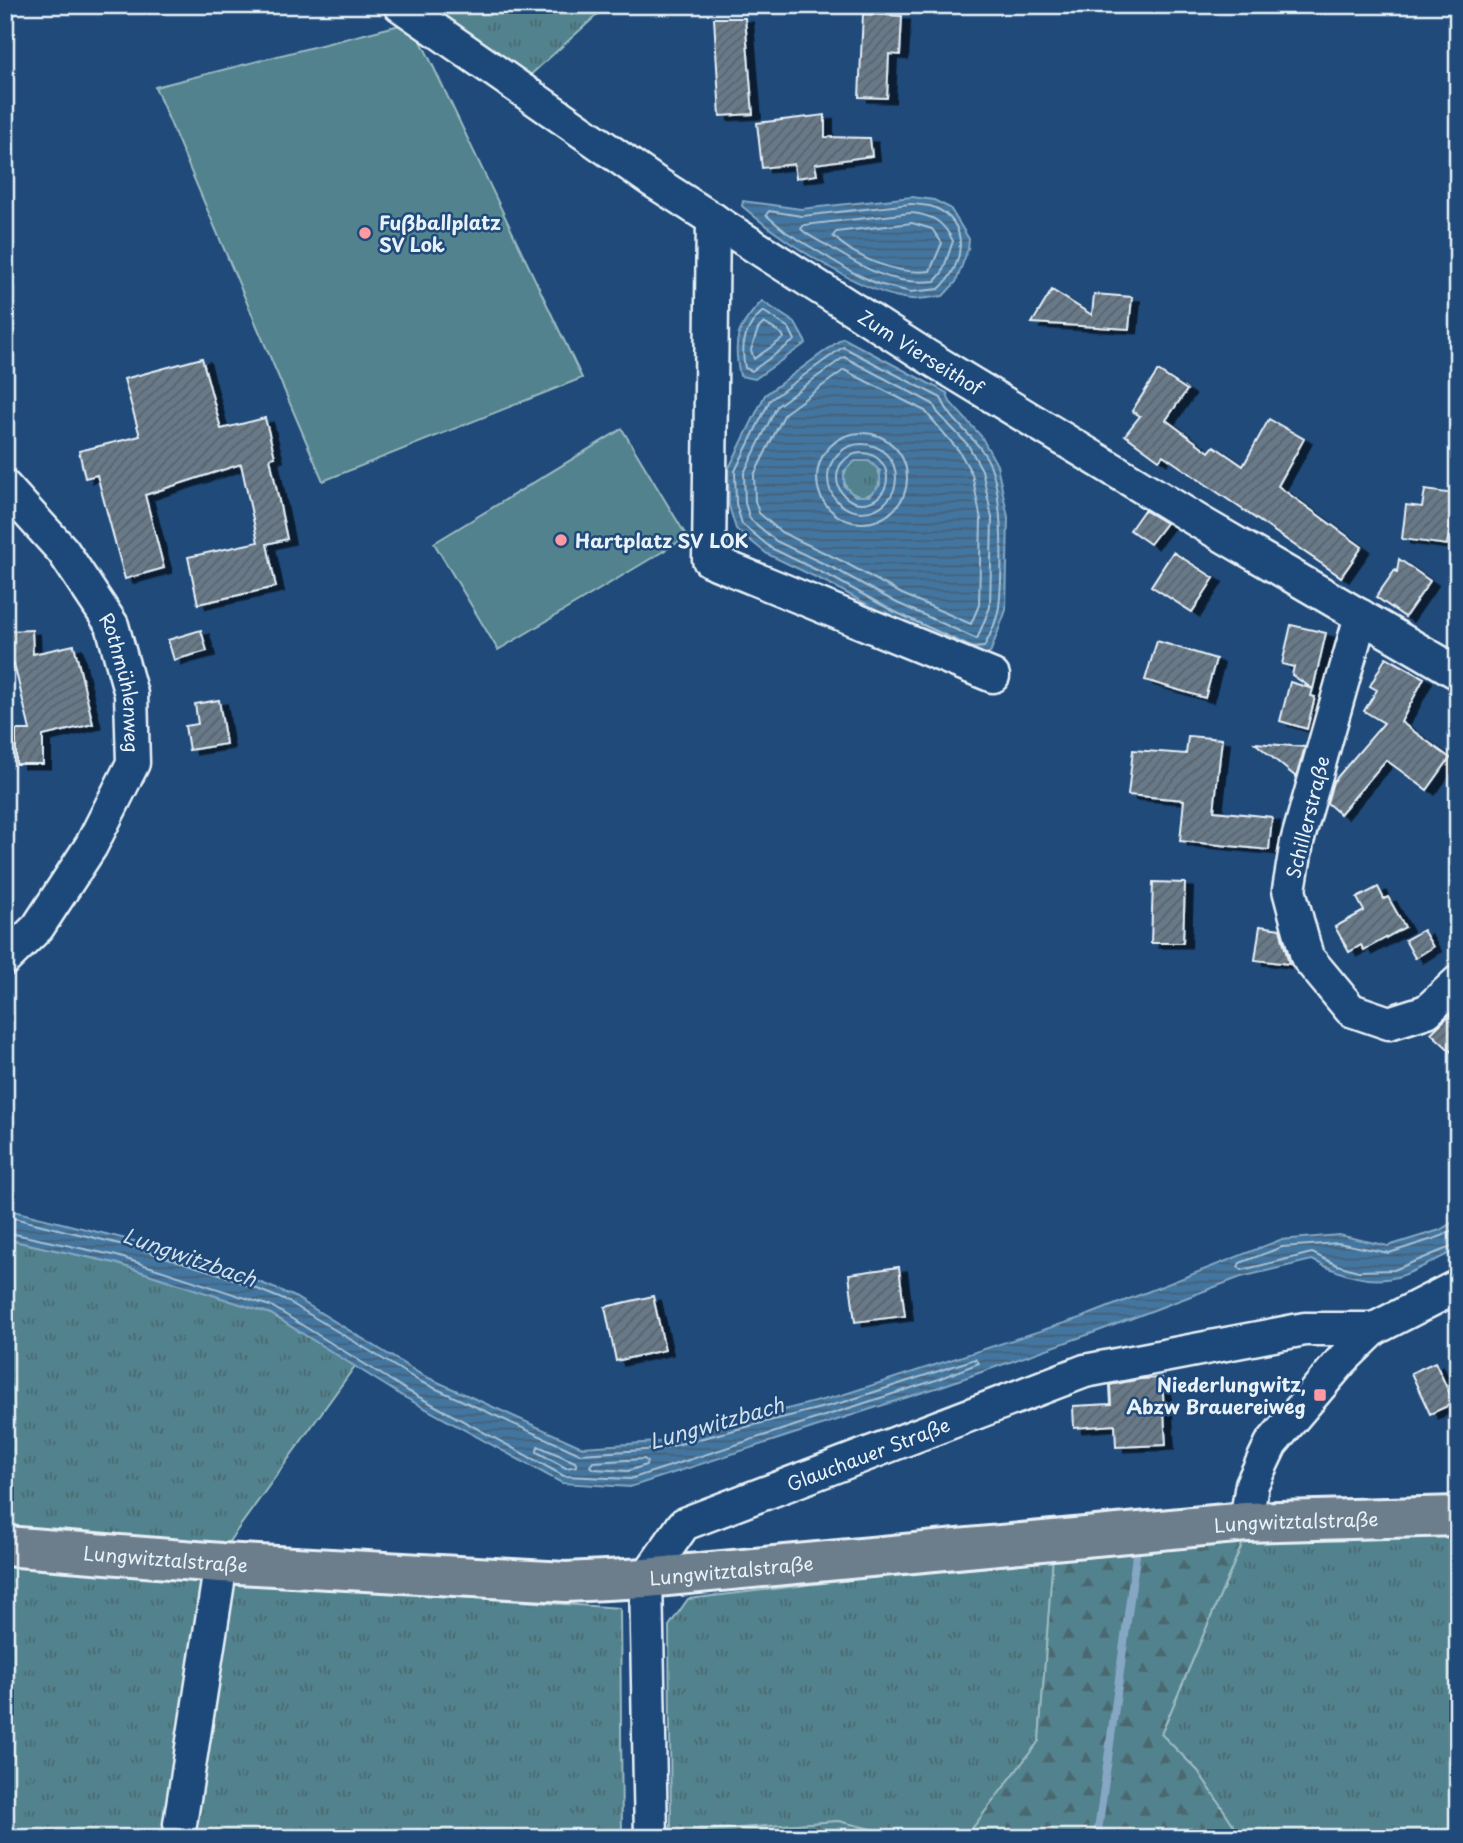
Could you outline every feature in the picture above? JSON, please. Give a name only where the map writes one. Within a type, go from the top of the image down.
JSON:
[{"type":"main road","name":"Lungwitztalstraße","points":[[5,1546],[220,1563],[566,1582],[646,1578],[1246,1522],[1458,1516]]},
{"type":"street","name":"Zum Vierseithof","points":[[400,5],[653,181],[940,364],[1203,524],[1458,673]]},
{"type":"street","points":[[713,219],[709,560],[993,676]]},
{"type":"street","name":"Rothmühlenweg","points":[[5,487],[63,551],[112,625],[131,694],[133,763],[91,846],[38,927],[5,959]]},
{"type":"street","name":"Schillerstraße","points":[[1361,616],[1297,842],[1289,890],[1298,924],[1307,957],[1351,1010],[1389,1023],[1427,1011],[1458,982]]},
{"type":"street","name":"Glauchauer Straße","points":[[1246,1522],[1252,1484],[1271,1444],[1343,1359],[1374,1329],[1458,1286]]},
{"type":"street","name":"Glauchauer Straße","points":[[646,1578],[684,1524],[1085,1371],[1305,1329],[1374,1329]]},
{"type":"street","points":[[180,1824],[220,1563]]},
{"type":"street","points":[[646,1578],[651,1838]]},
{"type":"green space","points":[[400,5],[608,5],[517,87]]},
{"type":"green space","name":"Fußballplatz SV Lok","points":[[412,22],[582,378],[323,481],[155,87]]},
{"type":"green space","name":"Hartplatz SV LOK","points":[[622,429],[687,537],[498,650],[434,543]]},
{"type":"green space","points":[[862,460],[875,465],[880,478],[875,491],[862,496],[849,491],[844,478],[849,465]]},
{"type":"green space","points":[[5,1239],[115,1263],[271,1314],[355,1366],[225,1547],[5,1528]]},
{"type":"green space","points":[[1458,1535],[1458,1838],[1242,1838],[1198,1771],[1161,1734],[1243,1542]]},
{"type":"green space","points":[[1243,1542],[1161,1734],[1198,1771],[1242,1838],[965,1838],[1039,1741],[1053,1556]]},
{"type":"green space","points":[[1053,1556],[1039,1741],[965,1838],[907,1838],[838,1821],[671,1833],[669,1626],[688,1599]]},
{"type":"green space","points":[[5,1566],[620,1608],[622,1838],[5,1838]]},
{"type":"green space","points":[[838,1821],[907,1838],[677,1838],[677,1833]]},
{"type":"water","points":[[912,197],[934,200],[950,208],[969,239],[956,282],[943,296],[911,299],[869,287],[822,263],[742,206],[743,201],[801,209]]},
{"type":"water","points":[[762,301],[795,323],[806,343],[755,379],[740,376],[737,343],[742,327]]},
{"type":"water","points":[[843,338],[947,393],[950,402],[981,436],[997,465],[1008,517],[1006,610],[990,653],[973,655],[890,617],[767,554],[736,529],[729,506],[728,470],[765,395]],"holes":[[[855,461],[869,461],[880,471],[880,485],[869,496],[855,496],[844,486],[844,471]]]},
{"type":"water","points":[[5,1209],[138,1242],[225,1268],[293,1296],[422,1375],[582,1447],[658,1442],[842,1395],[1083,1317],[1280,1240],[1339,1235],[1388,1246],[1440,1230],[1458,1219],[1458,1249],[1412,1272],[1386,1279],[1364,1279],[1312,1260],[1241,1277],[939,1387],[630,1487],[562,1483],[404,1397],[271,1314],[115,1263],[5,1239]]},
{"type":"building","points":[[863,14],[902,16],[900,55],[889,54],[887,98],[859,97]]},
{"type":"building","points":[[714,18],[745,18],[753,114],[720,116]]},
{"type":"building","points":[[825,115],[825,137],[870,138],[872,156],[815,164],[817,175],[796,178],[794,164],[762,168],[757,123]]},
{"type":"building","points":[[1052,290],[1092,315],[1094,294],[1132,297],[1129,329],[1032,323]]},
{"type":"building","points":[[202,358],[221,429],[265,418],[275,457],[270,458],[287,539],[267,544],[276,587],[198,604],[188,557],[258,542],[241,464],[145,495],[164,568],[125,579],[97,475],[85,478],[79,451],[140,436],[124,379]]},
{"type":"building","points":[[1158,371],[1187,390],[1166,420],[1209,452],[1214,446],[1243,466],[1269,419],[1304,439],[1278,486],[1362,547],[1341,577],[1163,455],[1159,460],[1125,435],[1140,416],[1132,411]]},
{"type":"building","points":[[1425,490],[1455,494],[1447,545],[1402,539],[1406,505],[1422,507]]},
{"type":"building","points":[[1144,510],[1166,523],[1150,544],[1130,530]]},
{"type":"building","points":[[1173,552],[1214,578],[1192,612],[1151,586]]},
{"type":"building","points":[[1399,559],[1430,581],[1405,617],[1376,597],[1395,570],[1397,572]]},
{"type":"building","points":[[1291,625],[1326,633],[1313,689],[1292,675],[1294,667],[1282,664]]},
{"type":"building","points":[[32,630],[33,654],[74,645],[93,724],[43,736],[43,764],[16,764],[16,730],[30,730],[14,664],[5,664],[5,631]]},
{"type":"building","points":[[201,630],[207,651],[174,660],[168,640]]},
{"type":"building","points":[[1157,641],[1216,659],[1205,698],[1145,680]]},
{"type":"building","points":[[1386,657],[1424,678],[1401,722],[1450,758],[1427,790],[1386,760],[1340,814],[1327,803],[1333,782],[1384,723],[1364,711],[1377,690],[1370,686]]},
{"type":"building","points":[[1290,682],[1313,689],[1311,696],[1315,697],[1307,729],[1280,721]]},
{"type":"building","points":[[219,700],[226,744],[189,750],[185,726],[198,724],[195,704]]},
{"type":"building","points":[[1188,736],[1222,739],[1214,811],[1272,817],[1269,850],[1180,841],[1184,800],[1128,795],[1133,750],[1186,754]]},
{"type":"building","points":[[1255,743],[1305,747],[1296,777]]},
{"type":"building","points":[[1153,882],[1185,883],[1183,943],[1151,943]]},
{"type":"building","points":[[1378,887],[1384,899],[1388,897],[1405,927],[1364,950],[1361,945],[1349,952],[1335,927],[1364,911],[1357,898]]},
{"type":"building","points":[[1260,926],[1280,929],[1289,964],[1255,960]]},
{"type":"building","points":[[1423,930],[1433,947],[1415,958],[1405,940]]},
{"type":"building","points":[[1458,1007],[1458,1058],[1431,1033]]},
{"type":"building","points":[[899,1267],[905,1316],[855,1322],[849,1274]]},
{"type":"building","points":[[653,1296],[665,1350],[616,1361],[605,1307]]},
{"type":"building","points":[[1435,1362],[1454,1403],[1430,1414],[1411,1373]]},
{"type":"building","points":[[1162,1378],[1166,1445],[1116,1447],[1115,1425],[1074,1428],[1073,1406],[1111,1404],[1110,1385]]},
{"type":"waterway","points":[[1097,1838],[1136,1556]]},
{"type":"place","name":"Fußballplatz SV Lok","points":[[365,233]]},
{"type":"place","name":"Hartplatz SV LOK","points":[[561,540]]},
{"type":"place","name":"Niederlungwitz, Abzw Brauereiweg","points":[[1320,1395]]},
{"type":"water label","name":"Lungwitzbach","points":[[190,1256]]},
{"type":"water label","name":"Lungwitzbach","points":[[716,1422]]}]
